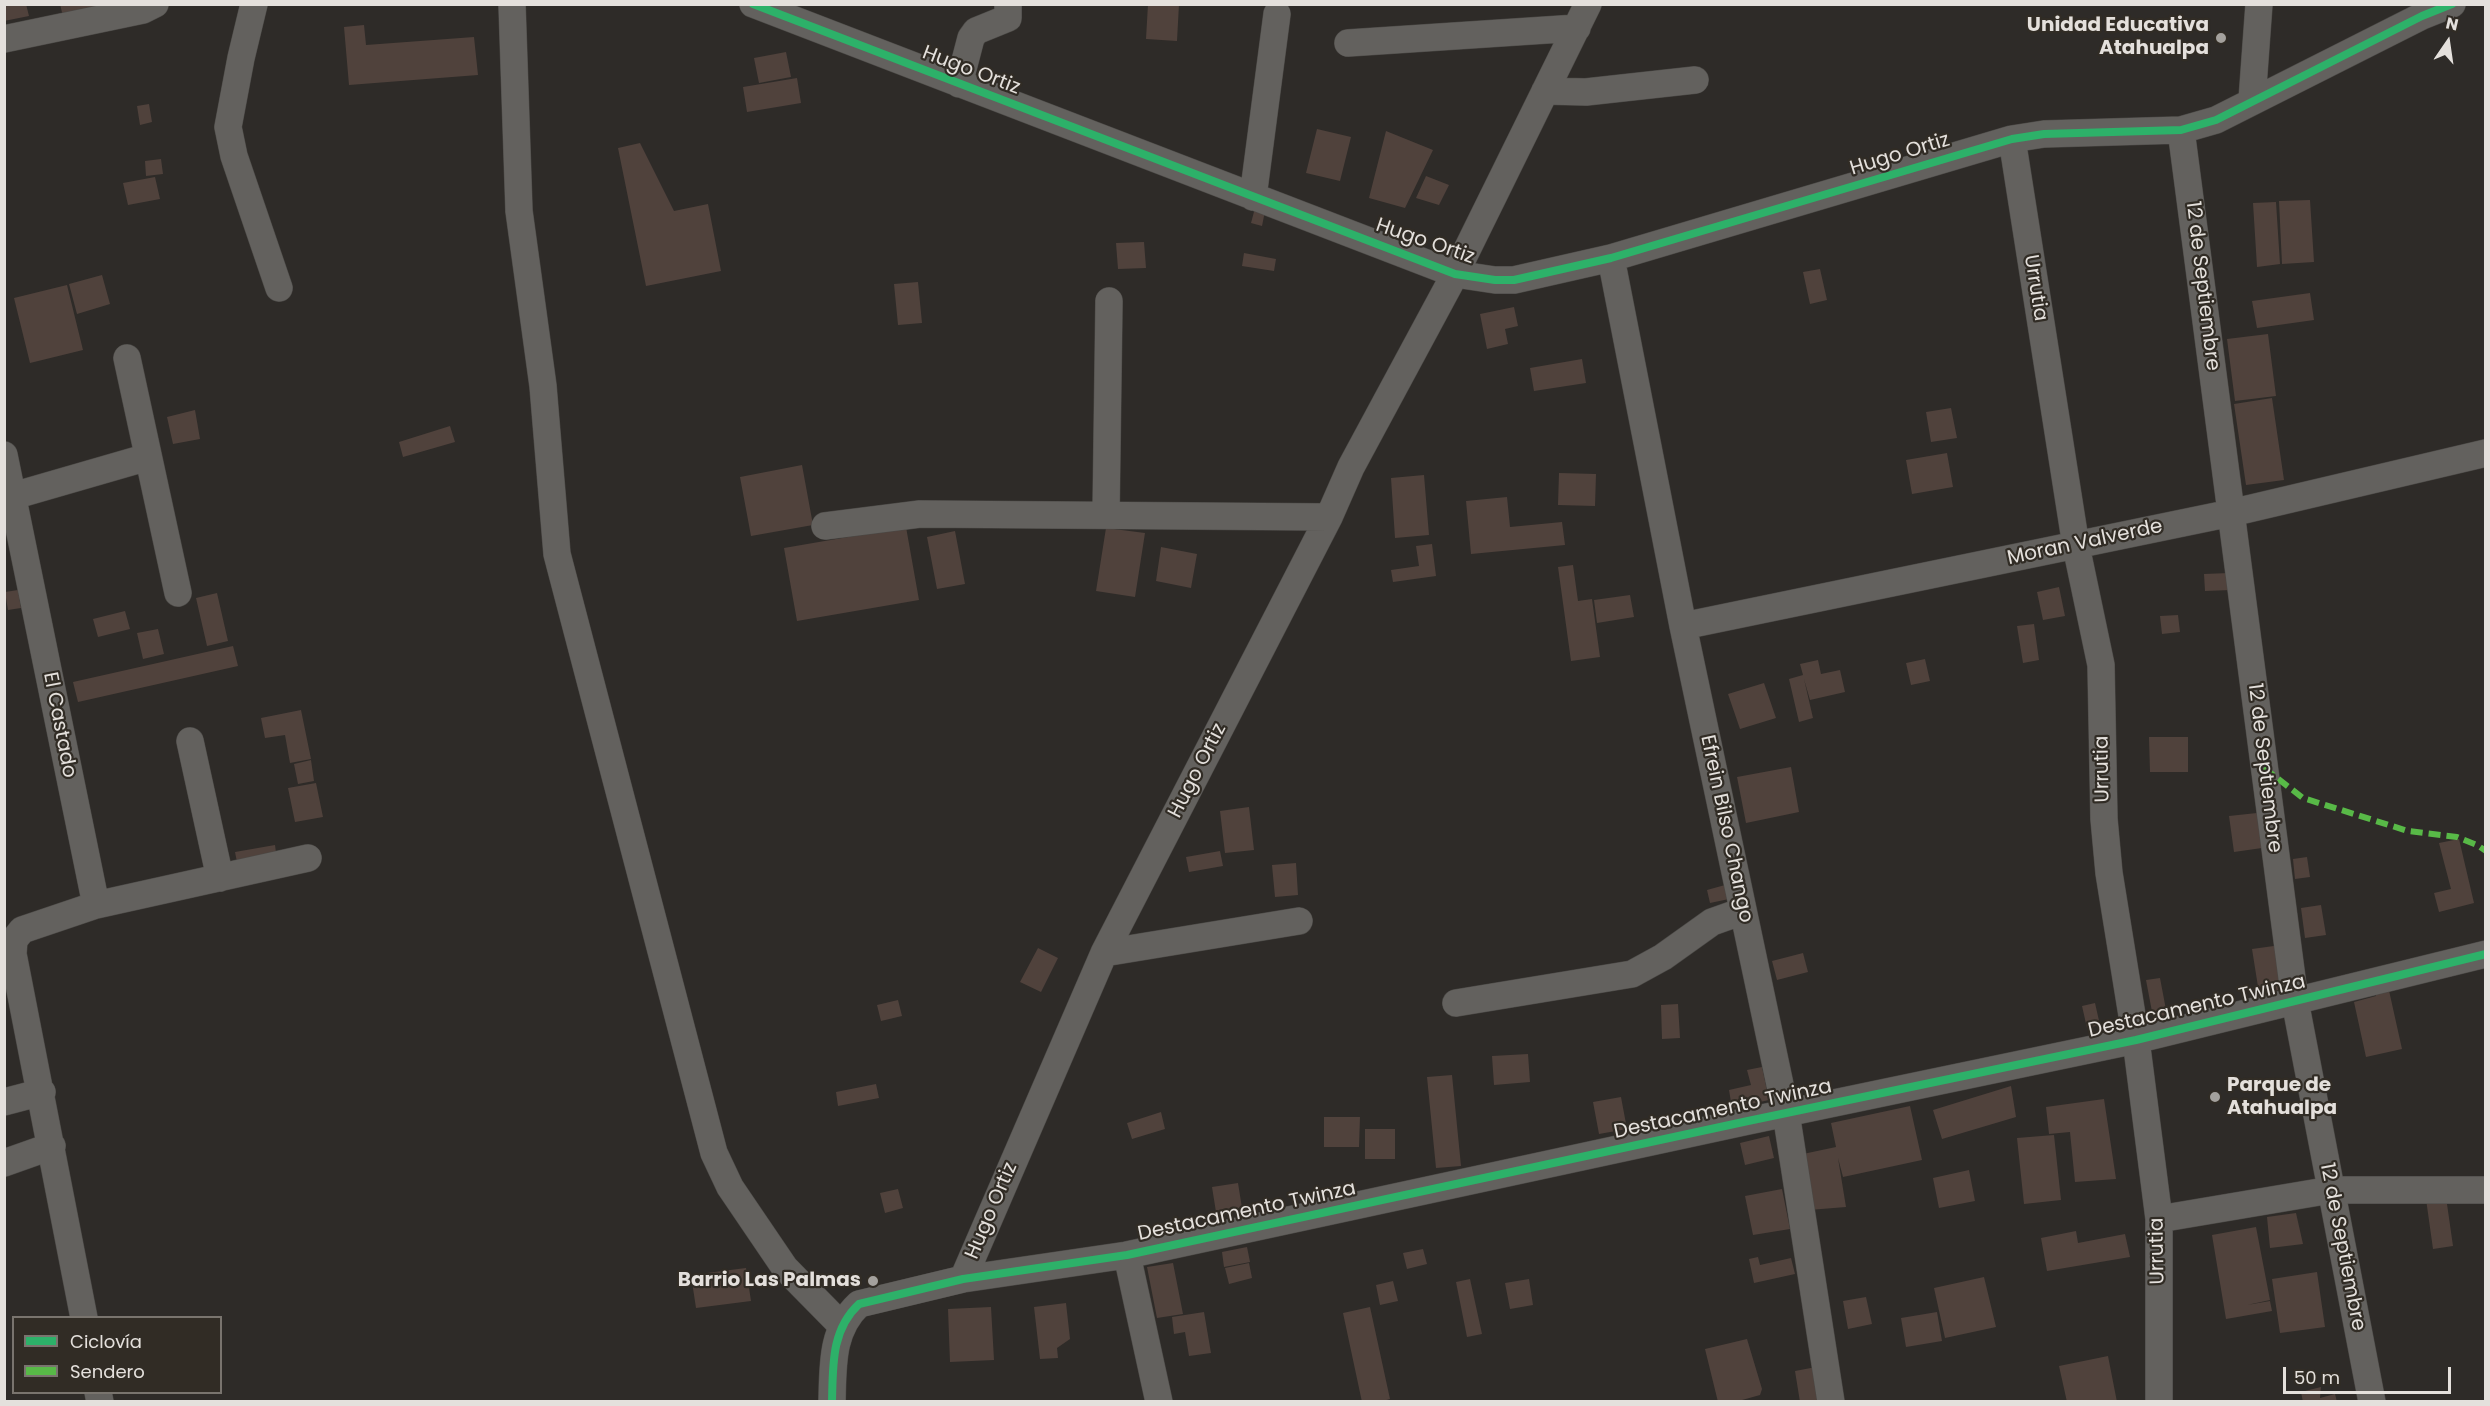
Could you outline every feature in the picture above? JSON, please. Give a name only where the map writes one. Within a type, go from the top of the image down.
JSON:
[{"type":"street","points":[[254,4],[228,127],[234,156],[279,288]]},
{"type":"street","points":[[512,4],[519,211],[543,386],[557,554],[714,1153],[730,1187],[785,1268],[842,1326],[834,1357],[831,1401]]},
{"type":"street","name":"Hugo Ortiz","points":[[753,4],[1455,274],[1494,280],[1514,280],[1611,258],[2012,139],[2044,134],[2181,130],[2216,120],[2422,16],[2452,4]]},
{"type":"street","points":[[959,84],[971,38],[976,31],[1008,18],[1008,4]]},
{"type":"street","points":[[2252,100],[2259,4]]},
{"type":"street","points":[[4,39],[146,6]]},
{"type":"street","points":[[1253,197],[1277,14]]},
{"type":"street","points":[[1348,43],[1582,16]]},
{"type":"street","points":[[1455,274],[1582,16]]},
{"type":"street","points":[[1545,92],[1586,92],[1695,80]]},
{"type":"street","name":"12 de Septiembre","points":[[2181,130],[2295,1001],[2372,1401]]},
{"type":"street","name":"Urrutia","points":[[2012,139],[2076,546],[2101,665],[2104,819],[2109,873],[2136,1040],[2159,1219],[2159,1401]]},
{"type":"street","name":"Efrein Bilso Chango","points":[[1611,258],[1683,626],[1786,1113],[1831,1401]]},
{"type":"street","name":"Hugo Ortiz","points":[[963,1279],[1104,954],[1329,517],[1351,467],[1455,274]]},
{"type":"street","points":[[1106,515],[1109,301]]},
{"type":"street","points":[[127,358],[178,593]]},
{"type":"street","name":"Moran Valverde","points":[[1683,626],[2231,513],[2486,453]]},
{"type":"street","name":"El Castado","points":[[4,455],[96,905]]},
{"type":"street","points":[[13,496],[148,457]]},
{"type":"street","points":[[825,526],[920,514],[1329,517]]},
{"type":"street","points":[[190,741],[220,878]]},
{"type":"street","points":[[84,1316],[42,1092],[13,954],[14,940],[22,930],[96,905],[308,858]]},
{"type":"street","points":[[1456,1003],[1632,974],[1663,957],[1712,922],[1743,911]]},
{"type":"street","points":[[1104,954],[1299,921]]},
{"type":"street","name":"Destacamento Twinza","points":[[842,1326],[859,1304],[963,1279],[1127,1255],[2136,1040],[2486,954]]},
{"type":"street","points":[[4,1102],[42,1092]]},
{"type":"street","points":[[4,1163],[52,1146]]},
{"type":"street","points":[[2159,1219],[2331,1190],[2486,1190]]},
{"type":"street","points":[[1127,1255],[1160,1401]]},
{"type":"building","points":[[4,4],[26,4],[29,16],[4,21]]},
{"type":"building","points":[[60,4],[102,4],[104,12],[64,21]]},
{"type":"building","points":[[1148,4],[1179,4],[1177,41],[1146,39]]},
{"type":"building","points":[[364,25],[366,45],[474,37],[478,75],[349,85],[344,27]]},
{"type":"building","points":[[786,52],[791,77],[759,83],[754,58]]},
{"type":"building","points":[[797,78],[801,103],[747,112],[743,87]]},
{"type":"building","points":[[149,104],[152,122],[140,125],[137,106]]},
{"type":"building","points":[[1317,129],[1351,137],[1340,181],[1306,173]]},
{"type":"building","points":[[1386,131],[1433,150],[1405,208],[1369,198]]},
{"type":"building","points":[[640,143],[674,211],[708,204],[721,271],[646,286],[618,148]]},
{"type":"building","points":[[161,159],[163,174],[146,176],[145,161]]},
{"type":"building","points":[[1426,176],[1449,185],[1439,205],[1416,198]]},
{"type":"building","points":[[155,177],[160,199],[128,205],[123,183]]},
{"type":"building","points":[[2310,200],[2314,262],[2282,264],[2279,201]]},
{"type":"building","points":[[2276,202],[2280,264],[2257,267],[2253,203]]},
{"type":"building","points":[[1255,208],[1265,211],[1262,226],[1251,223]]},
{"type":"building","points":[[1144,242],[1146,268],[1118,269],[1116,243]]},
{"type":"building","points":[[1244,253],[1276,259],[1274,271],[1242,266]]},
{"type":"building","points":[[1820,269],[1827,300],[1810,304],[1803,272]]},
{"type":"building","points":[[102,275],[110,304],[77,314],[69,284]]},
{"type":"building","points":[[918,282],[922,323],[898,325],[894,284]]},
{"type":"building","points":[[67,285],[83,350],[30,363],[14,298]]},
{"type":"building","points":[[2310,293],[2314,320],[2257,328],[2252,301]]},
{"type":"building","points":[[1514,307],[1518,326],[1505,329],[1508,344],[1487,349],[1480,314]]},
{"type":"building","points":[[2268,334],[2276,396],[2235,401],[2227,339]]},
{"type":"building","points":[[1582,359],[1586,383],[1534,391],[1530,368]]},
{"type":"building","points":[[2272,398],[2284,480],[2246,485],[2234,404]]},
{"type":"building","points":[[1951,408],[1957,438],[1931,442],[1926,412]]},
{"type":"building","points":[[195,410],[200,439],[173,444],[167,417]]},
{"type":"building","points":[[450,426],[455,442],[403,457],[399,442]]},
{"type":"building","points":[[1947,453],[1953,487],[1912,494],[1906,460]]},
{"type":"building","points":[[802,465],[813,525],[751,536],[740,477]]},
{"type":"building","points":[[1559,473],[1596,474],[1595,506],[1558,505]]},
{"type":"building","points":[[1424,475],[1429,535],[1395,538],[1391,478]]},
{"type":"building","points":[[1507,497],[1510,527],[1562,522],[1565,545],[1471,554],[1466,501]]},
{"type":"building","points":[[906,527],[919,600],[797,621],[784,548]]},
{"type":"building","points":[[1106,528],[1145,533],[1135,597],[1096,591]]},
{"type":"building","points":[[955,531],[965,584],[937,589],[927,537]]},
{"type":"building","points":[[1432,544],[1436,576],[1393,582],[1391,570],[1419,566],[1416,546]]},
{"type":"building","points":[[1161,547],[1197,554],[1191,588],[1156,581]]},
{"type":"building","points":[[1573,565],[1578,601],[1592,599],[1600,657],[1571,661],[1558,567]]},
{"type":"building","points":[[2229,573],[2231,590],[2205,591],[2204,574]]},
{"type":"building","points":[[2059,587],[2065,616],[2043,620],[2037,592]]},
{"type":"building","points":[[18,590],[21,608],[8,610],[5,592]]},
{"type":"building","points":[[217,593],[228,641],[207,646],[196,598]]},
{"type":"building","points":[[1630,595],[1634,617],[1597,623],[1594,600]]},
{"type":"building","points":[[125,611],[130,629],[98,637],[93,619]]},
{"type":"building","points":[[2178,615],[2180,632],[2162,634],[2160,616]]},
{"type":"building","points":[[2034,624],[2039,660],[2023,663],[2017,626]]},
{"type":"building","points":[[158,629],[164,654],[143,659],[137,633]]},
{"type":"building","points":[[233,646],[238,666],[78,702],[73,682]]},
{"type":"building","points":[[1925,659],[1930,681],[1911,685],[1906,663]]},
{"type":"building","points":[[1818,660],[1821,674],[1840,670],[1845,692],[1810,700],[1804,679],[1813,718],[1799,722],[1789,679],[1803,675],[1800,664]]},
{"type":"building","points":[[1764,683],[1776,718],[1740,729],[1728,694]]},
{"type":"building","points":[[301,710],[311,759],[290,763],[285,735],[265,738],[261,718]]},
{"type":"building","points":[[2149,737],[2188,737],[2188,772],[2150,772]]},
{"type":"building","points":[[311,760],[314,781],[298,784],[294,764]]},
{"type":"building","points":[[1791,767],[1799,812],[1746,823],[1737,777]]},
{"type":"building","points":[[316,783],[323,817],[295,822],[288,788]]},
{"type":"building","points":[[1249,807],[1254,850],[1225,853],[1220,811]]},
{"type":"building","points":[[2257,813],[2262,848],[2234,852],[2229,816]]},
{"type":"building","points":[[2459,839],[2474,903],[2439,912],[2434,893],[2451,889],[2439,843]]},
{"type":"building","points":[[275,845],[277,860],[238,867],[235,852]]},
{"type":"building","points":[[1220,851],[1223,866],[1189,872],[1186,857]]},
{"type":"building","points":[[2307,857],[2310,877],[2295,879],[2293,859]]},
{"type":"building","points":[[1296,863],[1298,895],[1275,897],[1272,865]]},
{"type":"building","points":[[1725,885],[1729,899],[1710,903],[1707,890]]},
{"type":"building","points":[[2321,905],[2326,935],[2305,938],[2301,908]]},
{"type":"building","points":[[2281,945],[2288,989],[2259,993],[2252,949]]},
{"type":"building","points":[[1038,948],[1058,958],[1041,992],[1020,982]]},
{"type":"building","points":[[1803,953],[1808,972],[1777,980],[1772,961]]},
{"type":"building","points":[[2160,978],[2167,1015],[2153,1017],[2146,980]]},
{"type":"building","points":[[2388,986],[2402,1049],[2366,1057],[2354,1002],[2376,996],[2375,989]]},
{"type":"building","points":[[898,1000],[902,1016],[881,1021],[877,1005]]},
{"type":"building","points":[[2095,1003],[2100,1025],[2087,1028],[2082,1006]]},
{"type":"building","points":[[1678,1004],[1680,1038],[1662,1039],[1661,1005]]},
{"type":"building","points":[[1528,1054],[1530,1082],[1494,1085],[1492,1056]]},
{"type":"building","points":[[1762,1067],[1769,1100],[1732,1108],[1729,1090],[1751,1085],[1747,1070]]},
{"type":"building","points":[[1452,1075],[1461,1166],[1436,1168],[1427,1077]]},
{"type":"building","points":[[876,1084],[879,1098],[838,1106],[836,1092]]},
{"type":"building","points":[[2011,1086],[2016,1117],[1942,1139],[1933,1110]]},
{"type":"building","points":[[1621,1097],[1627,1129],[1599,1134],[1593,1102]]},
{"type":"building","points":[[2104,1099],[2116,1179],[2075,1182],[2070,1132],[2049,1134],[2046,1107]]},
{"type":"building","points":[[1910,1106],[1922,1160],[1843,1177],[1838,1158],[1846,1207],[1809,1210],[1803,1154],[1836,1147],[1831,1123]]},
{"type":"building","points":[[1161,1112],[1165,1129],[1132,1139],[1127,1123]]},
{"type":"building","points":[[1324,1117],[1360,1117],[1359,1147],[1324,1147]]},
{"type":"building","points":[[1365,1129],[1395,1129],[1395,1159],[1365,1159]]},
{"type":"building","points":[[2054,1135],[2061,1200],[2024,1204],[2017,1138]]},
{"type":"building","points":[[1769,1136],[1774,1158],[1745,1165],[1740,1143]]},
{"type":"building","points":[[1969,1170],[1975,1201],[1939,1208],[1933,1178]]},
{"type":"building","points":[[1238,1183],[1242,1208],[1216,1212],[1212,1187]]},
{"type":"building","points":[[898,1189],[903,1208],[885,1213],[880,1193]]},
{"type":"building","points":[[1782,1189],[1790,1229],[1753,1235],[1745,1196]]},
{"type":"building","points":[[2446,1197],[2453,1246],[2433,1249],[2426,1199]]},
{"type":"building","points":[[2296,1213],[2303,1244],[2270,1248],[2267,1217]]},
{"type":"building","points":[[2256,1227],[2270,1300],[2247,1305],[2270,1301],[2272,1311],[2226,1319],[2212,1235]]},
{"type":"building","points":[[2076,1231],[2078,1243],[2125,1234],[2130,1257],[2047,1271],[2041,1238]]},
{"type":"building","points":[[1247,1247],[1250,1262],[1224,1267],[1222,1252]]},
{"type":"building","points":[[1423,1249],[1427,1264],[1407,1269],[1403,1253]]},
{"type":"building","points":[[1758,1257],[1760,1265],[1791,1258],[1795,1274],[1754,1283],[1749,1259]]},
{"type":"building","points":[[1173,1263],[1183,1314],[1157,1318],[1147,1267]]},
{"type":"building","points":[[1249,1263],[1252,1278],[1229,1284],[1225,1268]]},
{"type":"building","points":[[746,1268],[751,1301],[696,1308],[691,1275]]},
{"type":"building","points":[[2317,1272],[2325,1327],[2280,1333],[2272,1279]]},
{"type":"building","points":[[1984,1277],[1996,1327],[1945,1338],[1934,1288]]},
{"type":"building","points":[[1470,1279],[1482,1334],[1467,1337],[1456,1282]]},
{"type":"building","points":[[1529,1279],[1533,1305],[1510,1309],[1505,1283]]},
{"type":"building","points":[[1393,1281],[1398,1301],[1380,1305],[1376,1285]]},
{"type":"building","points":[[1866,1297],[1872,1324],[1848,1329],[1843,1301]]},
{"type":"building","points":[[1066,1303],[1070,1339],[1057,1348],[1058,1358],[1040,1359],[1034,1307]]},
{"type":"building","points":[[991,1307],[994,1360],[950,1362],[948,1309]]},
{"type":"building","points":[[1370,1307],[1390,1399],[1380,1402],[1362,1402],[1343,1313]]},
{"type":"building","points":[[1204,1312],[1211,1353],[1189,1356],[1185,1332],[1174,1334],[1172,1317]]},
{"type":"building","points":[[1937,1312],[1942,1341],[1906,1347],[1901,1318]]},
{"type":"building","points":[[1747,1339],[1762,1389],[1760,1395],[1735,1402],[1718,1402],[1705,1349]]},
{"type":"building","points":[[2108,1356],[2117,1402],[2067,1402],[2059,1366]]},
{"type":"building","points":[[1816,1367],[1823,1402],[1800,1402],[1795,1371]]},
{"type":"building","points":[[2321,1387],[2320,1398],[2335,1394],[2337,1402],[2303,1402],[2301,1392]]},
{"type":"marked path","points":[[2264,768],[2303,798],[2408,831],[2457,837],[2486,851]]},
{"type":"cycle path","points":[[753,4],[1455,274],[1495,280],[1514,280],[1611,258],[2012,139],[2044,134],[2181,130],[2216,120],[2422,16],[2452,4]]},
{"type":"cycle path","points":[[832,1402],[835,1349],[838,1337],[843,1325],[859,1304],[963,1279],[1127,1255],[2136,1040],[2486,954]]},
{"type":"place","name":"Unidad Educativa Atahualpa","points":[[2221,38]]},
{"type":"place","name":"Parque de Atahualpa","points":[[2215,1097]]},
{"type":"place","name":"Barrio Las Palmas","points":[[873,1281]]}]
